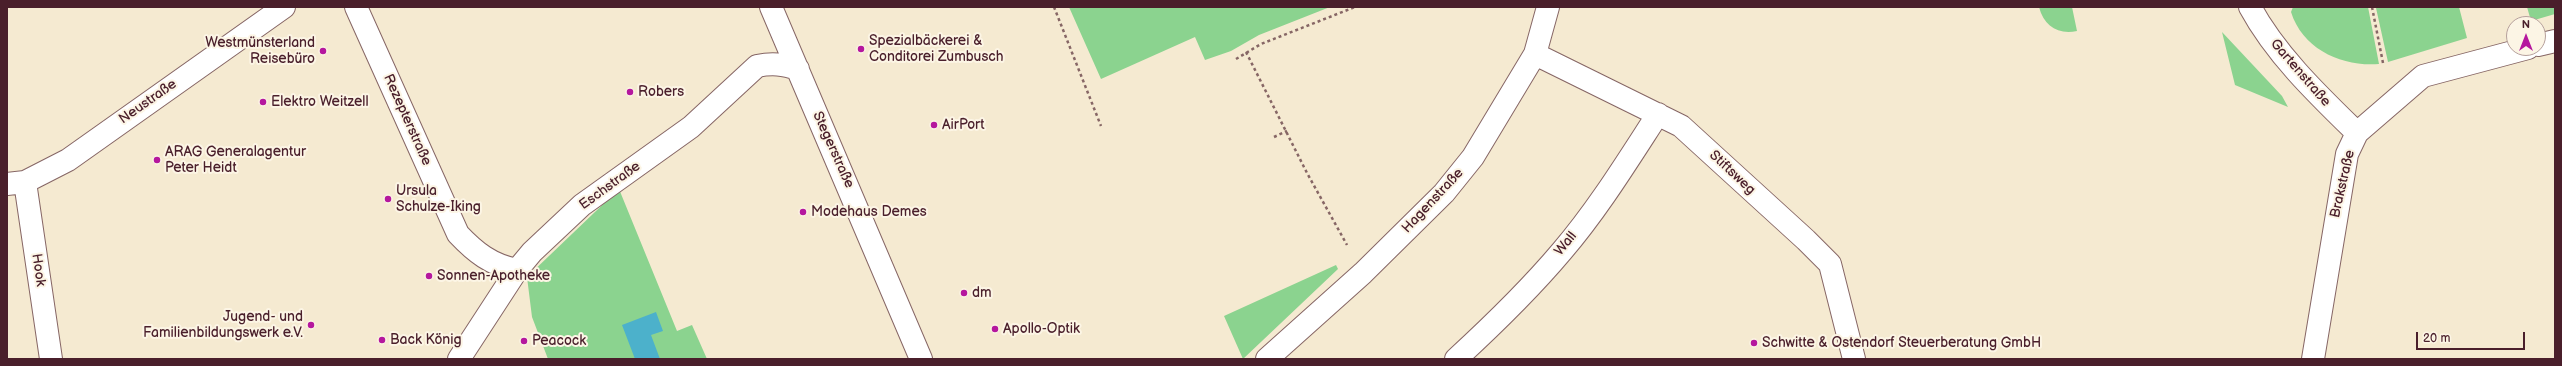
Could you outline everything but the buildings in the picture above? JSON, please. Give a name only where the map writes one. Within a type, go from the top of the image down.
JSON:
[{"type":"street","name":"Neustraße","points":[[16,183],[68,160],[284,7]]},
{"type":"street","name":"Rezepterstraße","points":[[356,7],[458,234],[472,249],[489,261],[502,267],[517,270]]},
{"type":"street","name":"Stegerstraße","points":[[771,7],[921,359]]},
{"type":"street","name":"Hagenstraße","points":[[1267,359],[1364,273],[1444,193],[1468,163],[1535,54],[1548,7]]},
{"type":"street","name":"Gartenstraße","points":[[2250,7],[2262,29],[2318,96],[2357,133]]},
{"type":"street","name":"Stiftsweg","points":[[1535,54],[1681,126],[1830,264],[1854,359]]},
{"type":"street","name":"Brakstraße","points":[[2313,359],[2347,154],[2357,133],[2423,76],[2506,54]]},
{"type":"street","name":"Eschstraße","points":[[459,359],[517,270],[532,252],[582,204],[691,127],[757,66],[769,63],[784,64],[798,69]]},
{"type":"street","name":"Wall","points":[[1456,359],[1496,323],[1563,250],[1607,191],[1658,114]]},
{"type":"street","name":"Hook","points":[[16,183],[51,359]]},
{"type":"path","points":[[1054,7],[1101,126]]},
{"type":"path","points":[[1236,59],[1246,52],[1355,7]]},
{"type":"path","points":[[2372,7],[2383,63]]},
{"type":"path","points":[[1246,52],[1307,173],[1364,273]]},
{"type":"path","points":[[1274,137],[1287,131]]},
{"type":"green space","points":[[1069,7],[1330,7],[1259,35],[1231,51],[1205,60],[1195,37],[1101,79]]},
{"type":"green space","points":[[2039,7],[2072,7],[2077,31],[2064,32],[2053,28],[2044,19]]},
{"type":"green space","points":[[2293,7],[2368,7],[2379,64],[2365,64],[2338,59],[2315,46],[2305,37],[2297,25],[2291,12]]},
{"type":"green space","points":[[2459,7],[2467,38],[2388,62],[2376,8]]},
{"type":"green space","points":[[2527,7],[2555,7],[2555,14],[2546,17],[2530,16]]},
{"type":"green space","points":[[2222,32],[2282,96],[2288,107],[2235,85]]},
{"type":"green space","points":[[619,189],[677,331],[692,325],[707,359],[548,359],[532,317],[527,277]]},
{"type":"green space","points":[[1336,265],[1338,269],[1243,359],[1224,316]]},
{"type":"water","points":[[656,312],[663,331],[651,335],[660,359],[635,359],[622,325]]},
{"type":"place","name":"Spezialbäckerei & Conditorei Zumbusch","points":[[861,49]]},
{"type":"place","name":"Westmünsterland Reisebüro","points":[[323,51]]},
{"type":"place","name":"Robers","points":[[630,92]]},
{"type":"place","name":"Elektro Weitzell","points":[[263,102]]},
{"type":"place","name":"AirPort","points":[[934,125]]},
{"type":"place","name":"ARAG Generalagentur Peter Heidt","points":[[157,160]]},
{"type":"place","name":"Ursula Schulze-Iking","points":[[388,199]]},
{"type":"place","name":"Modehaus Demes","points":[[803,212]]},
{"type":"place","name":"Sonnen-Apotheke","points":[[429,276]]},
{"type":"place","name":"dm","points":[[964,293]]},
{"type":"place","name":"Jugend- und Familienbildungswerk e.V.","points":[[311,325]]},
{"type":"place","name":"Apollo-Optik","points":[[995,329]]},
{"type":"place","name":"Back König","points":[[382,340]]},
{"type":"place","name":"Peacock","points":[[524,341]]},
{"type":"place","name":"Schwitte & Ostendorf Steuerberatung GmbH","points":[[1754,343]]}]
